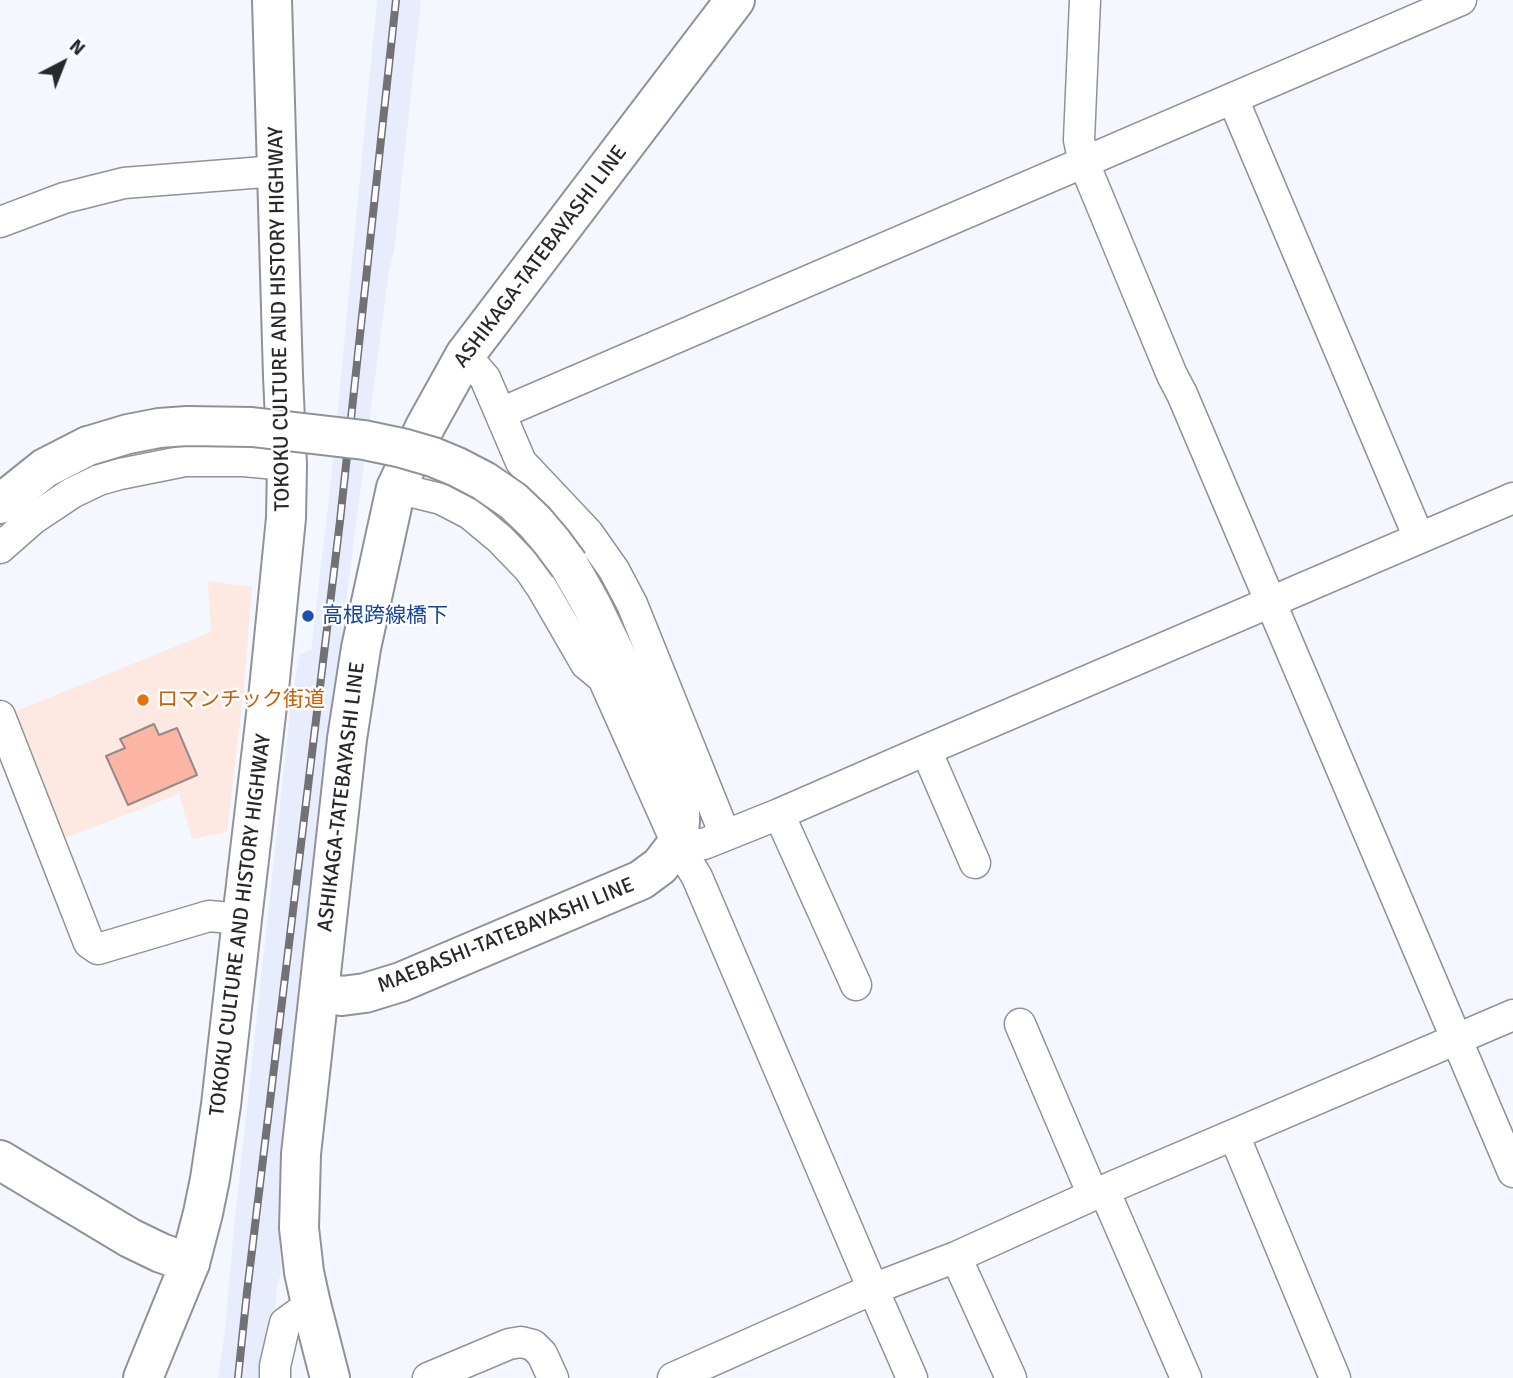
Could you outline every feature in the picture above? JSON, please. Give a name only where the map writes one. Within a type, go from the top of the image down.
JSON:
[{"type":"main road","name":"TOKOKU CULTURE AND HISTORY HIGHWAY","points":[[143,1378],[190,1263],[210,1179],[243,919],[286,518],[287,465],[272,0]]},
{"type":"main road","name":"ASHIKAGA-TATEBAYASHI LINE","points":[[319,992],[346,739],[361,648],[397,488],[425,427],[465,355],[735,0]]},
{"type":"main road","points":[[0,505],[45,468],[88,446],[159,428],[253,427],[364,440],[402,448],[457,467],[513,501],[535,522],[569,565],[604,629],[671,768],[680,805],[677,844]]},
{"type":"main road","name":"MAEBASHI-TATEBAYASHI LINE","points":[[319,992],[342,996],[365,993],[414,976],[641,880],[660,866],[677,844]]},
{"type":"main road","points":[[319,992],[301,1154],[299,1228],[310,1304],[330,1378]]},
{"type":"main road","points":[[0,1160],[130,1238],[190,1263]]},
{"type":"street","points":[[1085,0],[1079,140],[1084,163],[1513,1172]]},
{"type":"street","points":[[501,413],[1461,0]]},
{"type":"street","points":[[1233,99],[1419,538]]},
{"type":"street","points":[[0,222],[64,198],[124,183],[277,171]]},
{"type":"street","points":[[465,355],[485,378],[521,462],[588,533],[614,570],[632,604],[725,835]]},
{"type":"street","points":[[0,548],[33,519],[72,493],[99,480],[185,461],[243,461],[287,465]]},
{"type":"street","points":[[397,488],[441,499],[470,514],[500,539],[529,569],[586,664],[603,678],[677,844],[697,877],[912,1378]]},
{"type":"street","points":[[677,844],[704,844],[779,814],[1513,498]]},
{"type":"street","points":[[0,716],[89,943],[97,949],[209,916],[243,919]]},
{"type":"street","points":[[926,750],[975,863]]},
{"type":"street","points":[[779,814],[856,985]]},
{"type":"street","points":[[673,1378],[873,1289],[956,1256],[1513,1015]]},
{"type":"street","points":[[1020,1024],[1186,1378]]},
{"type":"street","points":[[1234,1135],[1335,1378]]},
{"type":"street","points":[[956,1256],[1011,1378]]},
{"type":"street","points":[[275,1378],[275,1366],[285,1323],[310,1304]]},
{"type":"street","points":[[428,1378],[509,1344],[522,1342],[533,1345],[542,1354],[553,1378]]},
{"type":"shaded area","points":[[377,0],[421,0],[394,252],[389,270],[346,602],[341,669],[285,1149],[279,1223],[281,1272],[277,1287],[269,1378],[218,1378],[292,694],[300,654],[311,650],[331,480]]},
{"type":"shaded area","name":"ロマンチック街道","points":[[208,581],[252,587],[244,687],[227,832],[192,839],[179,794],[58,841],[9,714],[211,632]]},
{"type":"building","points":[[154,724],[159,735],[177,728],[197,775],[128,805],[106,756],[125,748],[120,739]]},
{"type":"railway","points":[[238,1378],[340,521],[396,0]]},
{"type":"place","name":"高根跨線橋下","points":[[308,616]]},
{"type":"place","name":"ロマンチック街道","points":[[143,700]]}]
